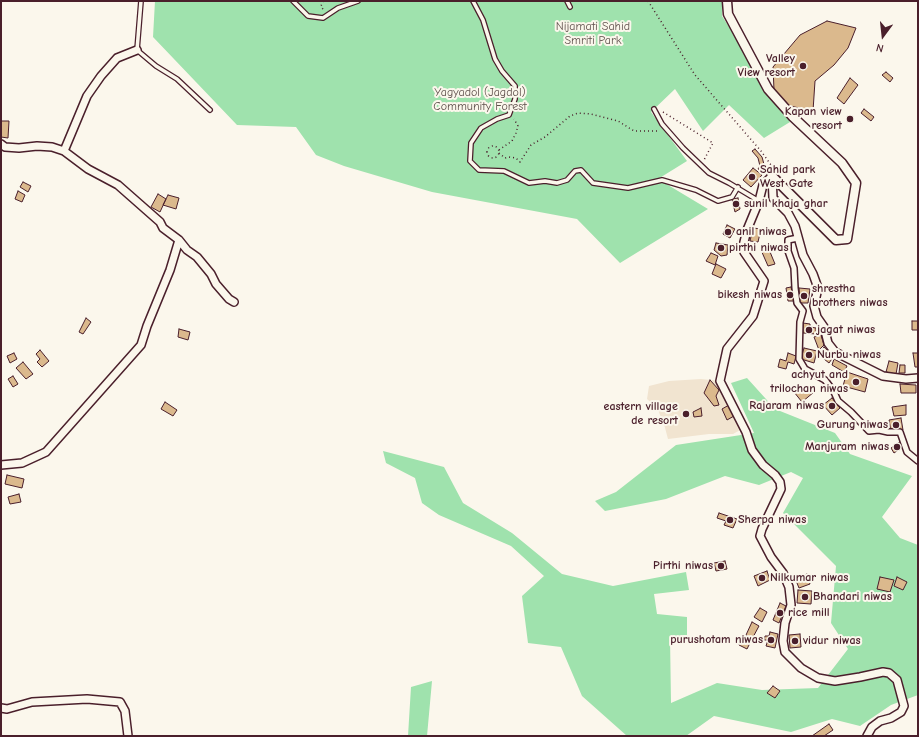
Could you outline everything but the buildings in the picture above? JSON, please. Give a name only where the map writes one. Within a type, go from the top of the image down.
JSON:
[{"type":"street","points":[[727,1],[728,14],[768,89],[793,117],[842,163],[856,183],[847,239],[836,240],[772,176]]},
{"type":"street","points":[[64,151],[87,96],[101,76],[116,58],[137,50]]},
{"type":"street","points":[[1,144],[5,147],[19,148],[37,146],[52,147],[64,151],[88,169],[122,188],[139,205],[160,222],[163,228],[180,240],[187,250],[205,265],[216,284],[229,299],[234,302]]},
{"type":"street","points":[[772,176],[774,198],[788,213],[795,226],[803,255],[813,274],[818,288],[814,306],[817,317],[824,327],[828,343],[835,352],[883,376],[906,379],[918,378]]},
{"type":"street","points":[[772,176],[763,185],[759,201],[746,230],[743,246],[744,252],[764,281],[753,316],[727,349],[720,381],[746,432],[752,450],[763,465],[776,475],[780,482],[781,489],[760,536],[771,557],[783,573],[789,587],[792,605],[785,623],[783,641],[785,652],[801,668],[818,678],[835,681],[860,678],[883,672],[889,673],[897,680],[904,706],[901,712],[891,718],[880,721],[872,727],[867,736]]},
{"type":"street","points":[[798,238],[788,240],[788,251],[794,268],[794,288],[797,303],[803,311],[800,322],[799,359],[805,369],[825,380],[834,392],[838,401],[870,431],[879,430],[900,432],[908,452],[918,461]]},
{"type":"street","points":[[1,466],[22,463],[46,452],[141,345],[180,240]]},
{"type":"street","points":[[1,708],[7,709],[40,701],[87,699],[120,702],[125,711],[128,736]]},
{"type":"lane","points":[[141,1],[137,50],[156,66],[177,79],[210,110]]},
{"type":"lane","points":[[293,1],[308,16],[323,18],[338,8],[358,1]]},
{"type":"lane","points":[[473,1],[483,20],[495,59],[502,71],[515,86],[515,99],[509,115],[497,119],[481,128],[471,143],[470,161],[479,170],[504,171],[529,182],[545,181],[557,183],[567,180],[575,171],[581,170],[593,183],[628,188],[662,180],[696,190],[718,201],[732,197],[738,187]]},
{"type":"lane","points":[[567,1],[570,7]]},
{"type":"lane","points":[[654,109],[662,124],[668,131],[709,173],[738,187],[759,201]]},
{"type":"path","points":[[318,17],[324,14],[321,6],[323,1]]},
{"type":"path","points":[[648,1],[695,75],[761,151],[771,165],[772,176]]},
{"type":"path","points":[[663,112],[713,143],[703,161],[708,166],[705,169]]},
{"type":"path","points":[[499,153],[505,158],[516,158],[520,162],[531,145],[545,137],[570,116],[578,113],[591,114],[618,120],[634,131],[668,131]]},
{"type":"path","points":[[499,150],[512,141],[516,133],[518,126],[509,115]]},
{"type":"path","points":[[496,147],[499,150],[498,156],[493,158],[489,156],[488,149],[496,147]]},
{"type":"shaded area","name":"eastern village de resort","points":[[701,379],[720,381],[742,429],[733,434],[709,434],[668,439],[664,424],[657,408],[647,399],[649,386],[669,381]]},
{"type":"green space","name":"Yagyadol (Jagdol) Community Forest","points":[[155,1],[722,1],[722,16],[790,122],[764,138],[729,105],[703,131],[675,89],[651,112],[687,161],[658,179],[708,209],[620,263],[577,219],[432,192],[344,166],[316,155],[296,127],[237,125],[153,37]]},
{"type":"green space","points":[[747,378],[775,409],[835,433],[850,454],[912,476],[882,517],[900,538],[918,545],[918,695],[891,705],[860,726],[832,719],[791,732],[714,716],[686,736],[627,736],[582,696],[561,647],[528,643],[522,596],[544,576],[511,546],[439,515],[422,503],[415,478],[386,463],[383,451],[444,467],[463,503],[512,533],[562,574],[613,586],[686,572],[689,590],[654,594],[657,614],[687,617],[687,635],[670,637],[671,703],[717,683],[762,690],[818,688],[848,649],[831,623],[836,566],[783,513],[803,478],[791,472],[759,485],[725,476],[666,499],[605,511],[595,501],[616,492],[676,445],[754,433],[731,383]]},
{"type":"green space","points":[[432,681],[427,736],[408,736],[411,687]]},
{"type":"place","name":"Valley View resort","points":[[803,66]]},
{"type":"place","name":"Kapan view resort","points":[[850,119]]},
{"type":"place","name":"Sahid park West Gate","points":[[752,177]]},
{"type":"place","name":"sunil khaja ghar","points":[[736,204]]},
{"type":"place","name":"anil niwas","points":[[728,232]]},
{"type":"place","name":"pirthi niwas","points":[[721,248]]},
{"type":"place","name":"bikesh niwas","points":[[790,295]]},
{"type":"place","name":"shrestha brothers niwas","points":[[804,296]]},
{"type":"place","name":"jagat niwas","points":[[809,330]]},
{"type":"place","name":"Nurbu niwas","points":[[809,355]]},
{"type":"place","name":"achyut and trilochan niwas","points":[[856,382]]},
{"type":"place","name":"Rajaram niwas","points":[[832,406]]},
{"type":"place","name":"eastern village de resort","points":[[686,414]]},
{"type":"place","name":"Gurung niwas","points":[[896,425]]},
{"type":"place","name":"Manjuram niwas","points":[[897,447]]},
{"type":"place","name":"Sherpa niwas","points":[[730,520]]},
{"type":"place","name":"Pirthi niwas","points":[[721,566]]},
{"type":"place","name":"Nilkumar niwas","points":[[762,578]]},
{"type":"place","name":"Bhandari niwas","points":[[805,597]]},
{"type":"place","name":"rice mill","points":[[780,613]]},
{"type":"place","name":"purushotam niwas","points":[[771,640]]},
{"type":"place","name":"vidur niwas","points":[[795,641]]},
{"type":"park label","name":"Nijamati Sahid Smriti Park","points":[[593,34]]}]
